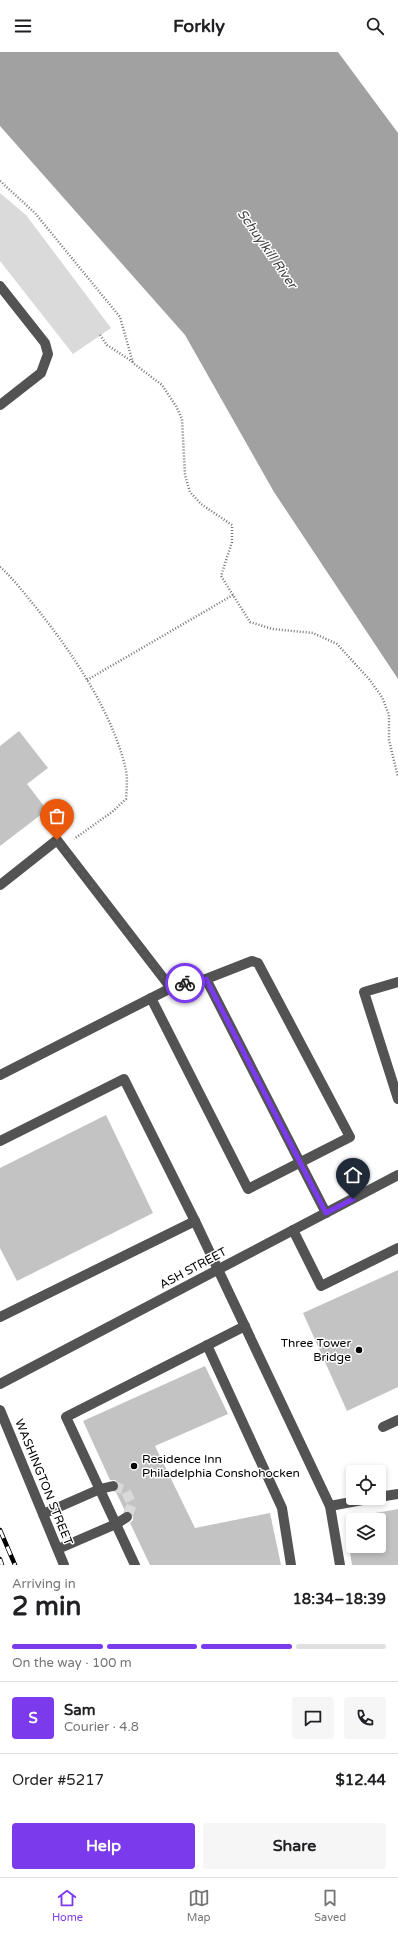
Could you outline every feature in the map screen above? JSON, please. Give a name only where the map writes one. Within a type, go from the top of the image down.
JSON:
[{"type":"street","points":[[0,286],[45,343],[48,354],[41,373],[0,405]]},
{"type":"street","points":[[0,885],[57,840],[171,988]]},
{"type":"street","points":[[0,1075],[151,998],[171,988],[189,982],[206,979],[252,961],[258,963],[350,1137],[248,1189],[151,998]]},
{"type":"street","points":[[206,979],[326,1213]]},
{"type":"street","points":[[398,982],[364,992],[398,1099]]},
{"type":"street","points":[[0,1141],[124,1079],[195,1221],[330,1506],[340,1565]]},
{"type":"street","name":"ASH STREET","points":[[0,1384],[326,1213],[397,1180]]},
{"type":"street","points":[[0,1317],[195,1221]]},
{"type":"street","points":[[293,1230],[321,1286],[398,1248]]},
{"type":"street","points":[[135,1565],[66,1417],[245,1326]]},
{"type":"street","points":[[207,1345],[282,1508],[291,1565]]},
{"type":"street","name":"WASHINGTON STREET","points":[[0,1410],[64,1565]]},
{"type":"street","points":[[383,1427],[398,1420]]},
{"type":"street","points":[[43,1514],[100,1489],[113,1486]]},
{"type":"street","points":[[386,1496],[398,1494]]},
{"type":"street","points":[[330,1506],[346,1503]]},
{"type":"street","points":[[58,1549],[116,1524],[127,1517]]},
{"type":"path","points":[[0,180],[35,214],[120,317],[133,363]]},
{"type":"path","points":[[100,335],[107,345],[162,385],[176,406],[182,419],[185,475],[190,492],[201,504],[232,525],[232,542],[221,576],[250,622],[273,629],[313,633],[336,644],[369,679],[382,697],[389,715],[389,740],[398,777]]},
{"type":"path","points":[[0,567],[57,634],[87,680],[111,725],[125,763],[127,781],[126,798],[112,812],[63,848]]},
{"type":"path","points":[[87,680],[233,595]]},
{"type":"shaded area","points":[[0,193],[26,215],[111,328],[73,354],[0,261]]},
{"type":"water","name":"Schuylkill River","points":[[0,52],[338,52],[398,133],[398,679],[274,492],[185,335],[0,126]]},
{"type":"building","points":[[19,731],[48,768],[27,784],[47,810],[0,846],[0,746]]},
{"type":"building","points":[[106,1115],[153,1213],[17,1281],[0,1248],[0,1168]]},
{"type":"building","name":"Three Tower Bridge","points":[[398,1270],[398,1387],[347,1411],[303,1313]]},
{"type":"building","name":"Residence Inn Philadelphia Conshohocken","points":[[205,1366],[228,1414],[155,1446],[195,1528],[270,1513],[281,1565],[150,1565],[130,1523],[133,1520],[133,1514],[130,1511],[125,1511],[116,1492],[119,1488],[119,1484],[115,1480],[110,1480],[83,1421]]},
{"type":"building","points":[[398,1509],[398,1565],[352,1565],[350,1553],[386,1553],[386,1513],[376,1513]]},
{"type":"tunnel","points":[[113,1486],[125,1490],[132,1504],[127,1517]]},
{"type":"railway","points":[[0,1530],[15,1565]]},
{"type":"railway","points":[[0,1559],[2,1565]]},
{"type":"way so far","points":[[57,840],[171,988],[185,983]]},
{"type":"place","name":"Three Tower Bridge","points":[[359,1350]]},
{"type":"place","name":"Residence Inn Philadelphia Conshohocken","points":[[134,1466]]},
{"type":"route","points":[[185,983],[206,979],[326,1213],[353,1199]]}]
